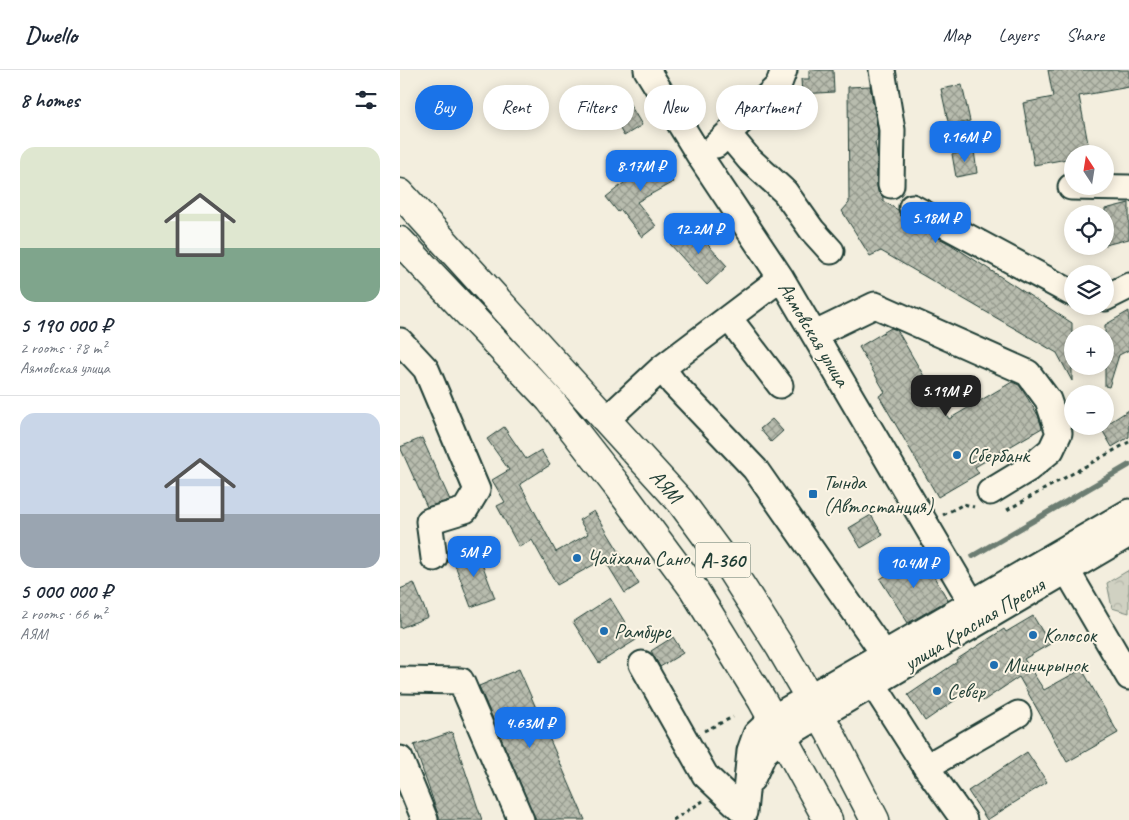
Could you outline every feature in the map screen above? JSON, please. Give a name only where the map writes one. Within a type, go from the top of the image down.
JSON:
[{"type":"highway","name":"АЯМ","points":[[400,193],[681,502],[729,568],[780,646],[815,706],[875,820]]},
{"type":"highway","name":"АЯМ","points":[[400,241],[550,400],[693,588],[778,728],[828,820]]},
{"type":"street","name":"Аямовская улица","points":[[648,70],[701,158],[781,278],[972,603]]},
{"type":"street","points":[[701,158],[778,86],[784,70]]},
{"type":"street","points":[[882,70],[892,130],[891,185]]},
{"type":"street","points":[[728,134],[749,159],[786,192],[812,230],[831,251]]},
{"type":"street","points":[[1114,188],[1129,188]]},
{"type":"street","points":[[912,207],[1064,289]]},
{"type":"street","points":[[606,420],[662,368],[781,278]]},
{"type":"street","points":[[1114,294],[1129,286]]},
{"type":"street","points":[[815,334],[875,306],[1028,373],[1048,400],[1059,433],[1051,450],[1028,469],[990,492]]},
{"type":"street","points":[[728,318],[780,385]]},
{"type":"street","points":[[400,341],[426,368],[477,490],[464,510],[429,521],[434,558]]},
{"type":"street","points":[[662,368],[674,384],[755,469],[885,655]]},
{"type":"street","name":"улица Красная Пресня","points":[[815,706],[885,655],[1129,512]]},
{"type":"street","name":"улица Красная Пресня","points":[[815,706],[873,684],[1129,534]]},
{"type":"street","points":[[1066,570],[1128,675]]},
{"type":"street","points":[[642,664],[705,775],[744,816]]},
{"type":"street","points":[[400,680],[460,681],[521,820]]},
{"type":"street","points":[[873,684],[926,767],[964,820]]},
{"type":"street","points":[[744,816],[749,789],[759,761],[778,728],[815,706]]},
{"type":"street","points":[[926,767],[1018,714]]},
{"type":"street","points":[[400,759],[425,820]]},
{"type":"path","points":[[685,740],[733,717]]},
{"type":"path","points":[[673,820],[720,790]]},
{"type":"green space","points":[[1129,570],[1129,613],[1112,608],[1107,583]]},
{"type":"building","points":[[809,70],[833,70],[834,92],[818,93],[818,85],[801,85],[801,79],[809,79]]},
{"type":"building","points":[[1048,70],[1129,70],[1129,87],[1079,96],[1088,145],[1064,145],[1064,159],[1034,165],[1023,103],[1053,97]]},
{"type":"building","points":[[962,85],[970,121],[949,126],[941,89]]},
{"type":"building","points":[[870,86],[878,131],[877,141],[875,142],[877,185],[878,192],[883,197],[883,201],[898,210],[905,220],[950,244],[1072,323],[1072,325],[1064,325],[1064,366],[1057,353],[881,251],[870,256],[842,211],[849,203],[848,87]]},
{"type":"building","points":[[634,111],[642,125],[634,130]]},
{"type":"building","points":[[620,130],[634,130],[624,136]]},
{"type":"building","points":[[974,150],[977,173],[956,177],[952,154]]},
{"type":"building","points":[[656,153],[673,182],[637,202],[656,226],[642,237],[621,210],[618,212],[606,197],[639,171],[635,165]]},
{"type":"building","points":[[1129,203],[1129,239],[1114,243],[1114,207]]},
{"type":"building","points":[[691,226],[727,266],[707,285],[670,244]]},
{"type":"building","points":[[1129,311],[1129,350],[1119,355],[1114,371],[1114,325],[1105,325]]},
{"type":"building","points":[[891,328],[897,330],[949,419],[1012,382],[1019,385],[1025,394],[1038,415],[1042,428],[975,467],[979,473],[938,497],[879,396],[885,392],[859,347]]},
{"type":"building","points":[[1105,375],[1113,375],[1110,385],[1105,385]]},
{"type":"building","points":[[1129,410],[1129,437],[1112,447],[1105,435],[1114,435],[1114,420]]},
{"type":"building","points":[[772,419],[783,431],[771,442],[760,429]]},
{"type":"building","points":[[504,427],[526,459],[541,450],[550,465],[520,484],[556,552],[588,534],[579,520],[594,511],[639,584],[625,593],[604,559],[557,585],[532,540],[519,547],[497,506],[505,502],[492,480],[509,470],[487,439]]},
{"type":"building","points":[[422,438],[450,500],[427,507],[400,447]]},
{"type":"building","points":[[871,515],[883,535],[861,548],[849,528]]},
{"type":"building","points":[[476,548],[495,598],[471,607],[452,557]]},
{"type":"building","points":[[920,554],[948,600],[908,623],[880,579]]},
{"type":"building","points":[[414,583],[428,617],[400,628],[400,589]]},
{"type":"building","name":"Рамбурс","points":[[610,598],[636,640],[599,663],[573,622]]},
{"type":"building","points":[[1033,616],[1050,644],[1024,659],[1044,690],[1082,669],[1118,733],[1067,762],[1019,677],[983,701],[974,687],[925,721],[908,695],[957,662],[956,660],[1004,629],[1006,632]]},
{"type":"building","points":[[673,637],[683,653],[660,667],[651,651]]},
{"type":"building","points":[[519,669],[585,820],[536,820],[534,816],[479,686]]},
{"type":"building","points":[[452,732],[482,820],[440,820],[414,745]]},
{"type":"building","points":[[1027,752],[1047,782],[987,820],[968,791]]},
{"type":"waterway","points":[[973,556],[1129,465]]},
{"type":"place","name":"Сбербанк","points":[[957,455]]},
{"type":"place","name":"Тында (Автостанция)","points":[[813,494]]},
{"type":"place","name":"Чайхана Сано","points":[[577,558]]},
{"type":"place","name":"Рамбурс","points":[[604,631]]},
{"type":"place","name":"Колосок","points":[[1033,635]]},
{"type":"place","name":"Минирынок","points":[[994,665]]},
{"type":"place","name":"Север","points":[[937,691]]}]
